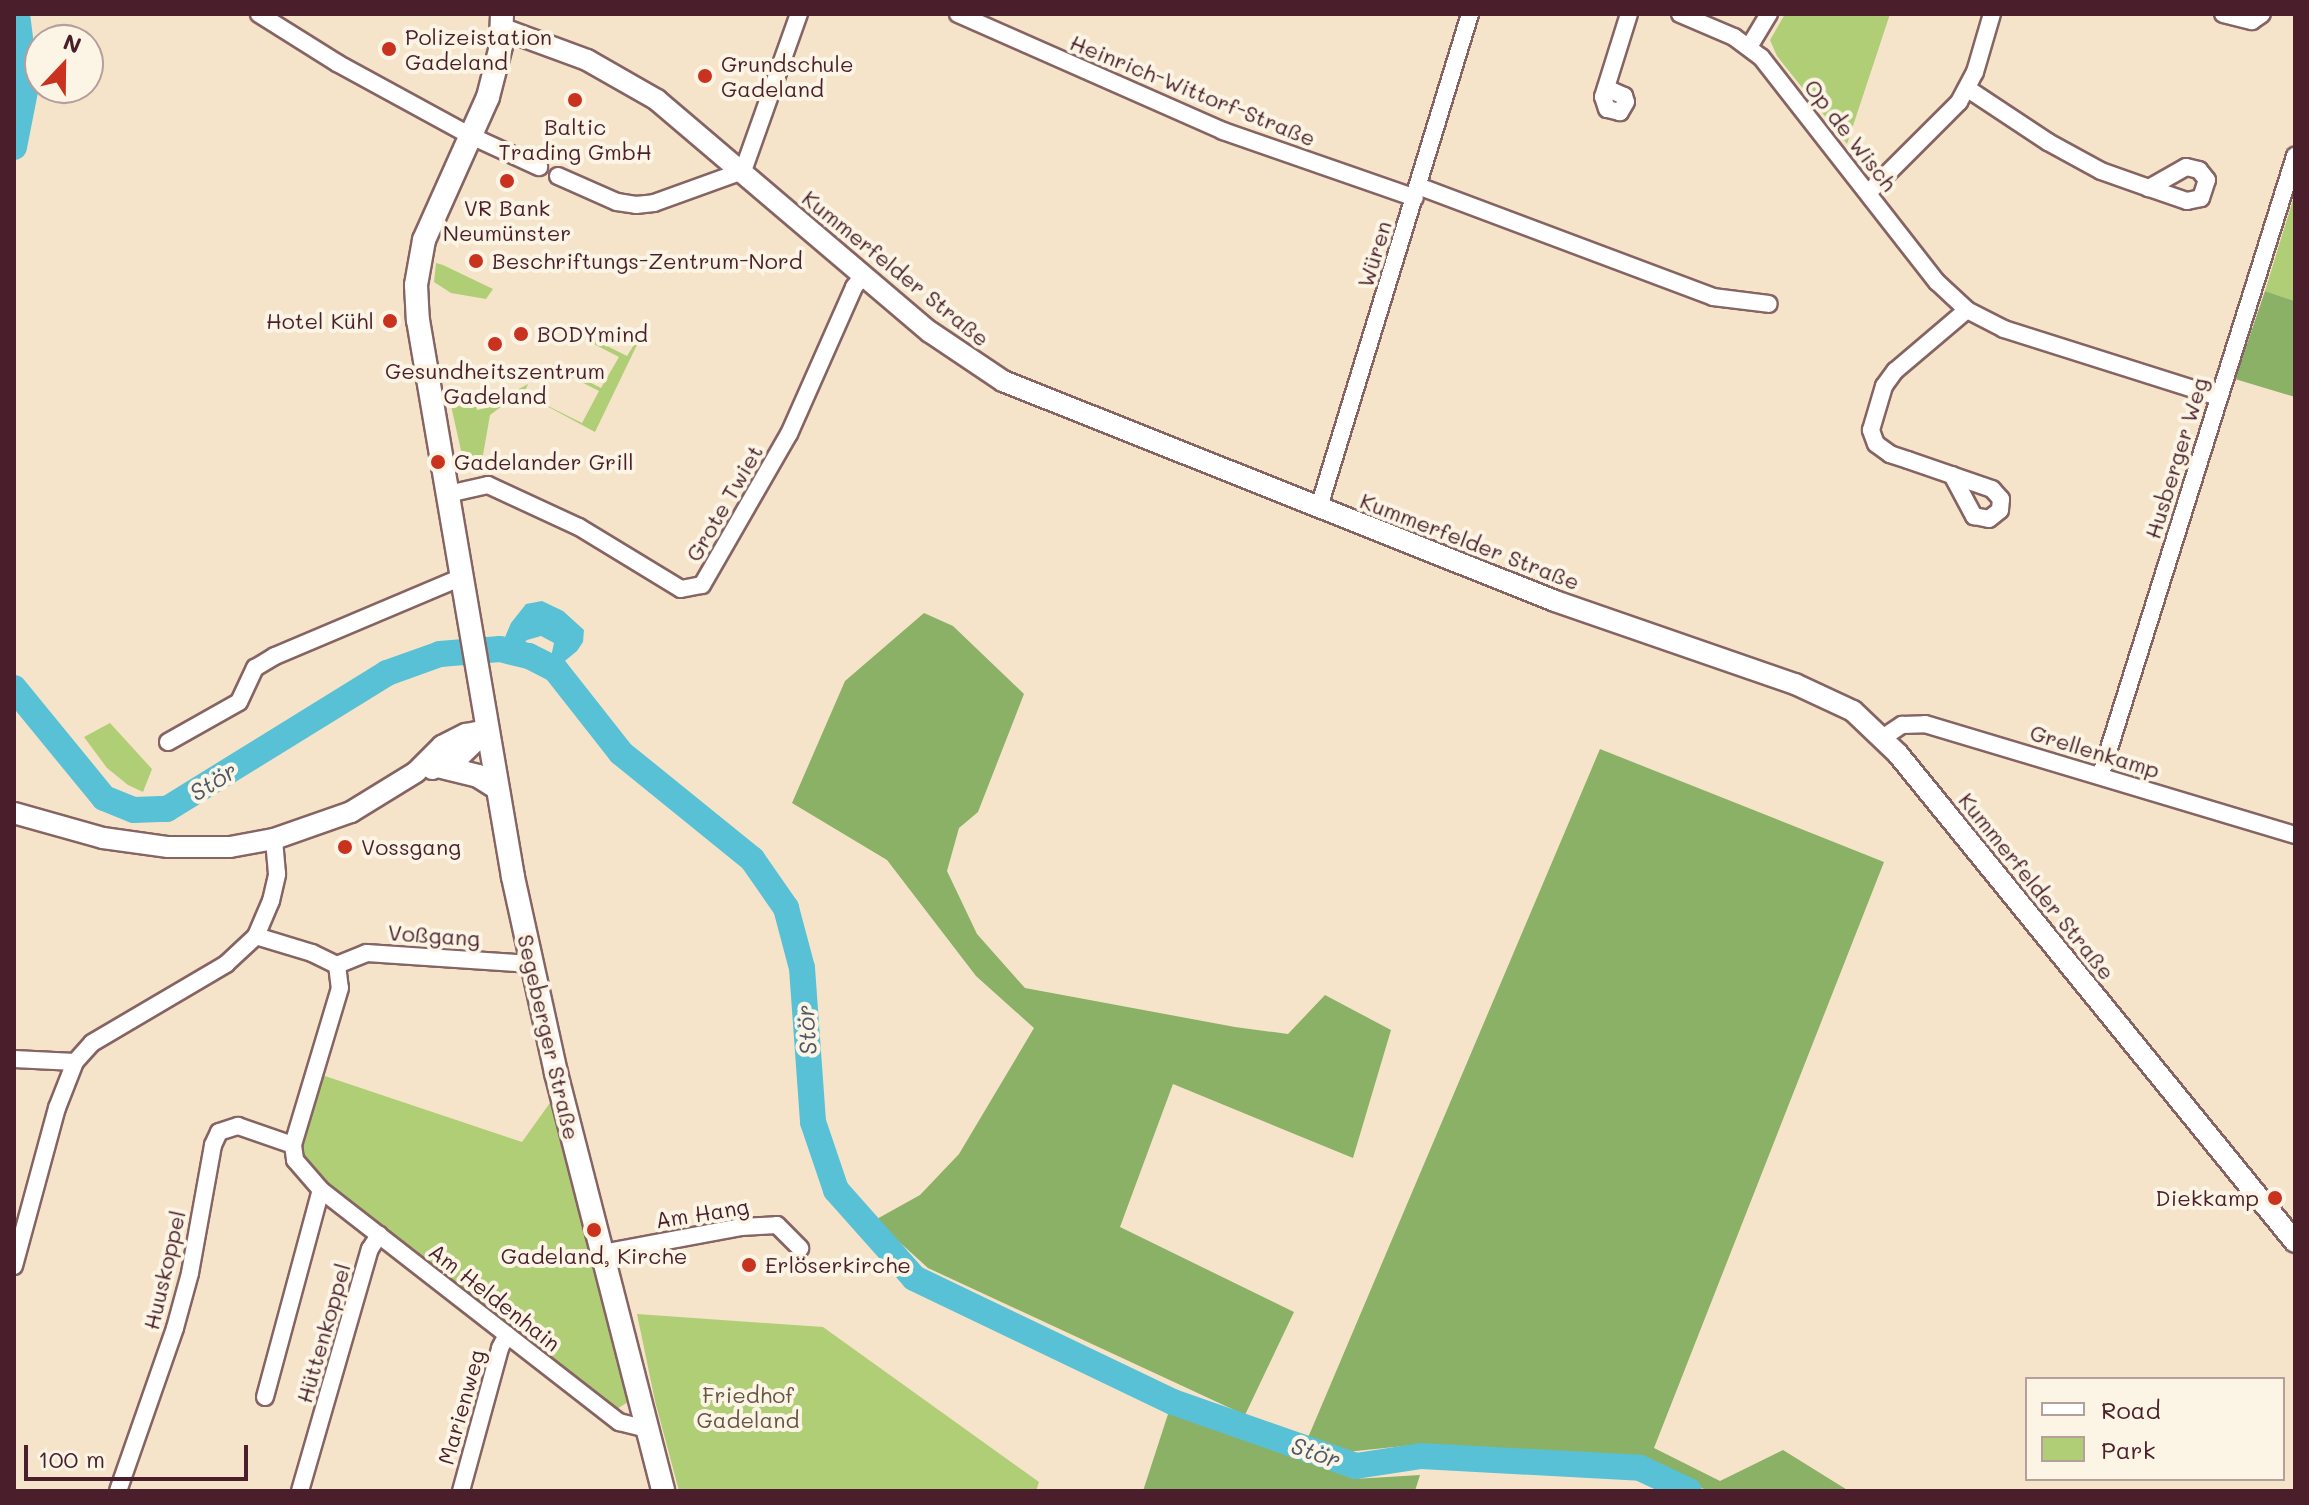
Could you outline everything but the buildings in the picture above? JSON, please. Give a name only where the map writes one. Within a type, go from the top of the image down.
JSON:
[{"type":"main road","name":"Segeberger Straße","points":[[502,22],[498,65],[471,136],[424,240],[416,285],[418,320],[497,788],[531,964],[663,1491]]},
{"type":"main road","points":[[442,767],[478,776],[497,788]]},
{"type":"street","points":[[259,14],[337,63],[471,136],[539,167]]},
{"type":"street","points":[[558,176],[617,202],[636,205],[654,203],[743,171],[799,14]]},
{"type":"street","name":"Heinrich-Wittorf-Straße","points":[[958,14],[1223,131],[1416,192],[1713,297],[1769,304]]},
{"type":"street","name":"Würen","points":[[1319,507],[1470,14]]},
{"type":"street","points":[[1606,88],[1629,14]]},
{"type":"street","name":"Op de Wisch","points":[[1680,14],[1749,47],[1774,70],[1937,282],[1967,310],[2004,329],[2219,397]]},
{"type":"street","points":[[1749,47],[1769,14]]},
{"type":"street","points":[[1868,193],[1948,115],[1968,89],[1992,14]]},
{"type":"street","points":[[2223,14],[2246,21],[2262,14]]},
{"type":"street","name":"Kummerfelder Straße","points":[[502,22],[635,86],[743,171],[954,351],[1003,381],[1555,601],[1826,696],[1853,711],[1884,737],[2295,1242]]},
{"type":"street","points":[[1968,89],[2075,159],[2149,188]]},
{"type":"street","name":"Husberger Weg","points":[[2101,774],[2295,156]]},
{"type":"street","name":"Grote Twiet","points":[[448,494],[488,485],[579,527],[681,589],[702,585],[789,434],[854,287],[863,276]]},
{"type":"street","points":[[1952,475],[1890,454],[1876,444],[1871,430],[1884,386],[1895,371],[1967,310]]},
{"type":"street","points":[[168,742],[239,702],[255,668],[275,656],[462,577]]},
{"type":"street","name":"Grellenkamp","points":[[1884,737],[1902,725],[1925,724],[2101,774],[2295,835]]},
{"type":"street","points":[[416,772],[442,767],[459,757],[487,730]]},
{"type":"street","points":[[14,813],[103,838],[168,847],[230,847],[274,839],[351,812],[416,772],[442,746],[466,734],[487,730]]},
{"type":"street","points":[[14,1266],[57,1108],[75,1062],[92,1043],[226,964],[256,936],[277,874],[274,839]]},
{"type":"street","points":[[256,936],[312,953],[337,965],[340,988],[293,1145]]},
{"type":"street","name":"Voßgang","points":[[337,965],[367,953],[531,964]]},
{"type":"street","points":[[14,1059],[75,1062]]},
{"type":"street","name":"Huuskoppel","points":[[118,1491],[175,1328],[190,1273],[213,1145],[219,1132],[238,1126],[293,1145]]},
{"type":"street","name":"Am Heldenhain","points":[[293,1145],[295,1160],[321,1190],[619,1422],[647,1429]]},
{"type":"street","points":[[265,1397],[321,1190]]},
{"type":"street","name":"Am Hang","points":[[602,1253],[741,1227],[777,1225],[800,1248]]},
{"type":"street","name":"Hüttenkoppel","points":[[300,1491],[370,1249],[379,1235]]},
{"type":"street","name":"Marienweg","points":[[461,1491],[500,1348],[507,1335]]},
{"type":"green space","points":[[1785,14],[1890,14],[1847,144],[1777,56],[1770,40]]},
{"type":"green space","points":[[2295,193],[2295,301],[2265,291]]},
{"type":"green space","points":[[436,263],[493,289],[486,299],[451,293],[434,282]]},
{"type":"green space","points":[[2265,291],[2295,301],[2295,397],[2235,379]]},
{"type":"green space","points":[[647,324],[595,432],[530,397],[582,423],[599,391],[552,367],[547,377],[542,374],[553,364],[601,388],[619,357],[569,331],[571,328],[627,356]]},
{"type":"green space","points":[[528,384],[524,394],[517,390]]},
{"type":"green space","points":[[475,399],[477,410],[505,404],[490,415],[480,472],[464,464],[450,401]]},
{"type":"green space","points":[[924,613],[953,626],[1024,694],[978,812],[959,828],[947,871],[977,934],[1025,988],[1288,1034],[1325,995],[1391,1030],[1353,1158],[1173,1084],[1120,1227],[1294,1312],[1245,1415],[928,1268],[875,1220],[920,1195],[959,1154],[1034,1028],[976,976],[887,860],[792,803],[845,681]]},
{"type":"green space","points":[[110,723],[152,769],[143,792],[128,785],[107,768],[84,737]]},
{"type":"green space","points":[[1600,749],[1884,862],[1654,1448],[1720,1481],[1783,1450],[1849,1491],[1708,1491],[1647,1462],[1414,1445],[1346,1452],[1307,1440]]},
{"type":"green space","points":[[322,1075],[522,1142],[552,1100],[628,1402],[617,1409],[602,1404],[328,1188],[307,1164],[300,1146]]},
{"type":"green space","name":"Friedhof Gadeland","points":[[637,1314],[823,1327],[1039,1482],[1036,1491],[679,1491],[655,1401]]},
{"type":"green space","points":[[1170,1408],[1354,1479],[1420,1475],[1415,1491],[1143,1491]]},
{"type":"water","points":[[542,601],[563,611],[584,630],[583,642],[577,651],[555,669],[549,666],[554,643],[541,636],[527,640],[515,653],[500,649],[511,623],[526,604]]},
{"type":"waterway","name":"Stör","points":[[14,147],[26,86],[17,14]]},
{"type":"waterway","name":"Stör","points":[[14,688],[104,798],[134,810],[167,809],[387,673],[440,654],[500,649],[529,656],[555,669],[621,753],[752,859],[786,908],[802,968],[813,1122],[836,1190],[914,1278],[1173,1402],[1356,1466],[1421,1456],[1640,1468],[1689,1491]]},
{"type":"place","name":"Polizeistation Gadeland","points":[[389,49]]},
{"type":"place","name":"Grundschule Gadeland","points":[[705,76]]},
{"type":"place","name":"Baltic Trading GmbH","points":[[575,100]]},
{"type":"place","name":"VR Bank Neumünster","points":[[507,181]]},
{"type":"place","name":"Beschriftungs-Zentrum-Nord","points":[[476,261]]},
{"type":"place","name":"Hotel Kühl","points":[[390,321]]},
{"type":"place","name":"BODYmind","points":[[521,334]]},
{"type":"place","name":"Gesundheitszentrum Gadeland","points":[[495,344]]},
{"type":"place","name":"Gadelander Grill","points":[[438,462]]},
{"type":"place","name":"Vossgang","points":[[345,847]]},
{"type":"place","name":"Diekkamp","points":[[2275,1198]]},
{"type":"place","name":"Gadeland, Kirche","points":[[594,1230]]},
{"type":"place","name":"Erlöserkirche","points":[[749,1265]]}]
